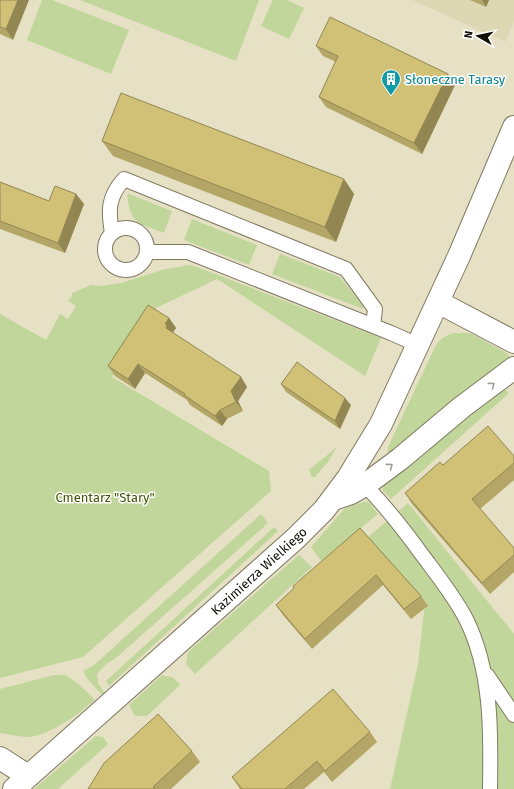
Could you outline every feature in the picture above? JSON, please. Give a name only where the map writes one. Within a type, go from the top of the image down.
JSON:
[{"type":"street","name":"Kazimierza Wielkiego","points":[[21,783],[296,538],[333,499],[360,462],[381,424],[438,302],[514,127]]},
{"type":"street","points":[[438,302],[514,342]]},
{"type":"street","points":[[333,499],[351,493],[365,485],[400,459],[462,407],[514,368]]},
{"type":"street","points":[[0,758],[21,783]]},
{"type":"lane","points":[[112,233],[109,217],[111,198],[116,187],[124,178],[346,269],[375,309],[373,326]]},
{"type":"lane","points":[[121,229],[131,229],[140,233],[146,242],[147,252],[143,261],[136,268],[126,270],[117,268],[109,261],[106,252],[107,242],[112,233],[121,229]]},
{"type":"lane","points":[[147,252],[188,252],[418,345]]},
{"type":"lane","points":[[365,485],[407,535],[452,595],[466,619],[477,648],[486,686],[490,716],[490,789]]},
{"type":"lane","points":[[482,668],[514,715]]},
{"type":"shaded area","points":[[412,0],[514,0],[514,22],[505,42]]},
{"type":"green space","points":[[42,0],[52,0],[129,30],[111,74],[27,40]]},
{"type":"green space","points":[[80,0],[259,0],[236,61]]},
{"type":"green space","points":[[273,0],[287,0],[304,8],[289,39],[261,26]]},
{"type":"green space","points":[[129,194],[172,211],[164,233],[137,222],[129,205],[127,195]]},
{"type":"green space","points":[[192,219],[257,245],[249,265],[184,240]]},
{"type":"green space","points":[[280,254],[340,277],[363,306],[363,309],[272,274]]},
{"type":"green space","name":"Cmentarz \"Stary\"","points":[[190,265],[381,338],[365,376],[217,279],[156,308],[112,377],[269,471],[271,491],[83,657],[0,678],[0,314],[46,340],[60,314],[68,319],[76,306],[68,301],[72,296],[72,293],[91,285],[102,286],[121,283],[165,269]]},
{"type":"green space","points":[[453,333],[472,334],[508,354],[510,359],[447,404],[390,453],[388,452],[388,447],[435,347],[442,338]]},
{"type":"green space","points":[[500,386],[509,393],[391,499],[383,491],[382,486]]},
{"type":"green space","points":[[337,447],[328,462],[315,477],[312,477],[309,470]]},
{"type":"green space","points":[[368,501],[378,514],[321,561],[311,547],[346,507]]},
{"type":"green space","points":[[408,503],[514,634],[514,789],[390,789],[418,664],[425,603],[367,538]]},
{"type":"green space","points":[[261,514],[268,523],[117,657],[105,665],[97,674],[99,685],[105,693],[102,695],[87,678],[83,671],[93,666]]},
{"type":"green space","points":[[274,527],[278,531],[109,686],[106,681]]},
{"type":"green space","points":[[299,555],[312,567],[195,674],[186,664],[188,652]]},
{"type":"green space","points":[[54,675],[66,675],[81,686],[95,700],[64,723],[46,733],[37,736],[21,737],[0,733],[0,689]]},
{"type":"green space","points":[[162,675],[174,678],[180,685],[147,716],[135,716],[129,705]]},
{"type":"green space","points":[[96,736],[103,737],[108,744],[58,789],[34,789]]},
{"type":"building","points":[[0,0],[18,0],[6,29],[0,27]]},
{"type":"building","name":"Słoneczne Tarasy","points":[[330,17],[448,74],[414,143],[319,97],[338,56],[316,46]]},
{"type":"building","points":[[121,93],[344,179],[325,227],[102,141]]},
{"type":"building","points":[[0,182],[49,201],[55,186],[76,194],[58,243],[0,221]]},
{"type":"building","points":[[148,305],[169,318],[165,324],[167,325],[166,328],[241,377],[231,391],[236,402],[220,410],[215,416],[184,395],[185,394],[138,364],[128,379],[108,366]]},
{"type":"building","points":[[297,362],[345,398],[335,421],[281,384]]},
{"type":"building","points":[[488,426],[514,456],[514,463],[472,499],[514,548],[514,555],[482,583],[405,493],[440,462],[443,465]]},
{"type":"building","points":[[360,528],[421,596],[404,609],[376,575],[305,639],[276,605],[294,588],[293,586]]},
{"type":"building","points":[[333,689],[370,732],[325,771],[317,761],[285,789],[242,789],[232,777]]},
{"type":"building","points":[[158,714],[192,751],[153,787],[156,789],[88,789],[104,763]]},
{"type":"place","name":"Słoneczne Tarasy","points":[[391,96]]}]
